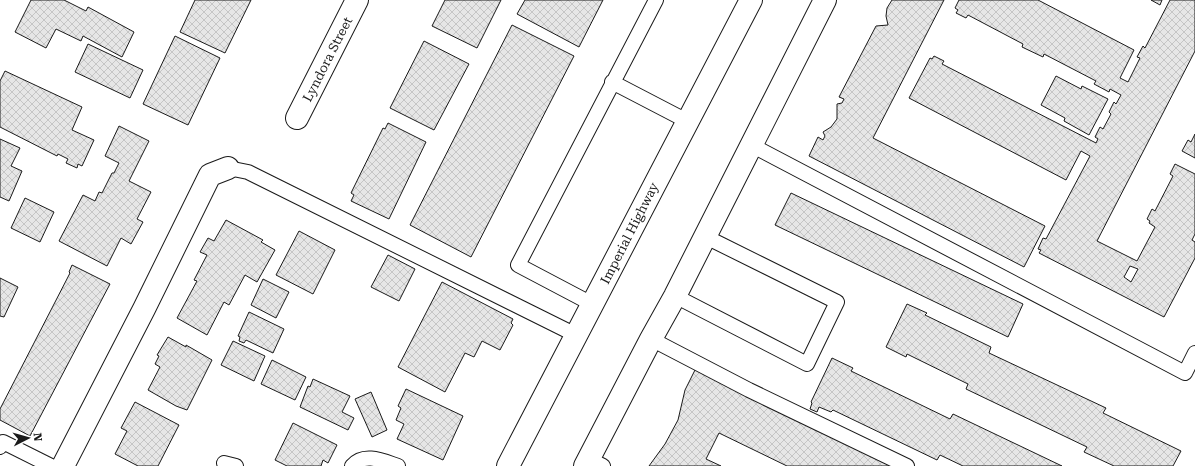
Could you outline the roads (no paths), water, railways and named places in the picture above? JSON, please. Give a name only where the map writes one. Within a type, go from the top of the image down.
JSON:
[{"type":"main road","name":"Lyndora Street","points":[[297,118],[356,0]]},
{"type":"main road","name":"Imperial Highway","points":[[508,466],[751,0]]},
{"type":"main road","points":[[593,464],[651,339],[675,296],[704,236],[825,0]]},
{"type":"main road","points":[[63,466],[144,309],[210,175],[228,168]]},
{"type":"lane","points":[[592,304],[518,265],[656,0]]},
{"type":"lane","points":[[612,82],[687,121]]},
{"type":"lane","points":[[751,145],[1185,373],[1195,353]]},
{"type":"lane","points":[[228,168],[248,172],[576,335]]},
{"type":"lane","points":[[675,296],[807,364],[838,302],[704,236]]},
{"type":"lane","points":[[651,339],[749,390],[907,466]]},
{"type":"lane","points":[[0,447],[3,442],[51,466]]},
{"type":"lane","points":[[352,466],[356,461],[375,458],[398,466]]}]
